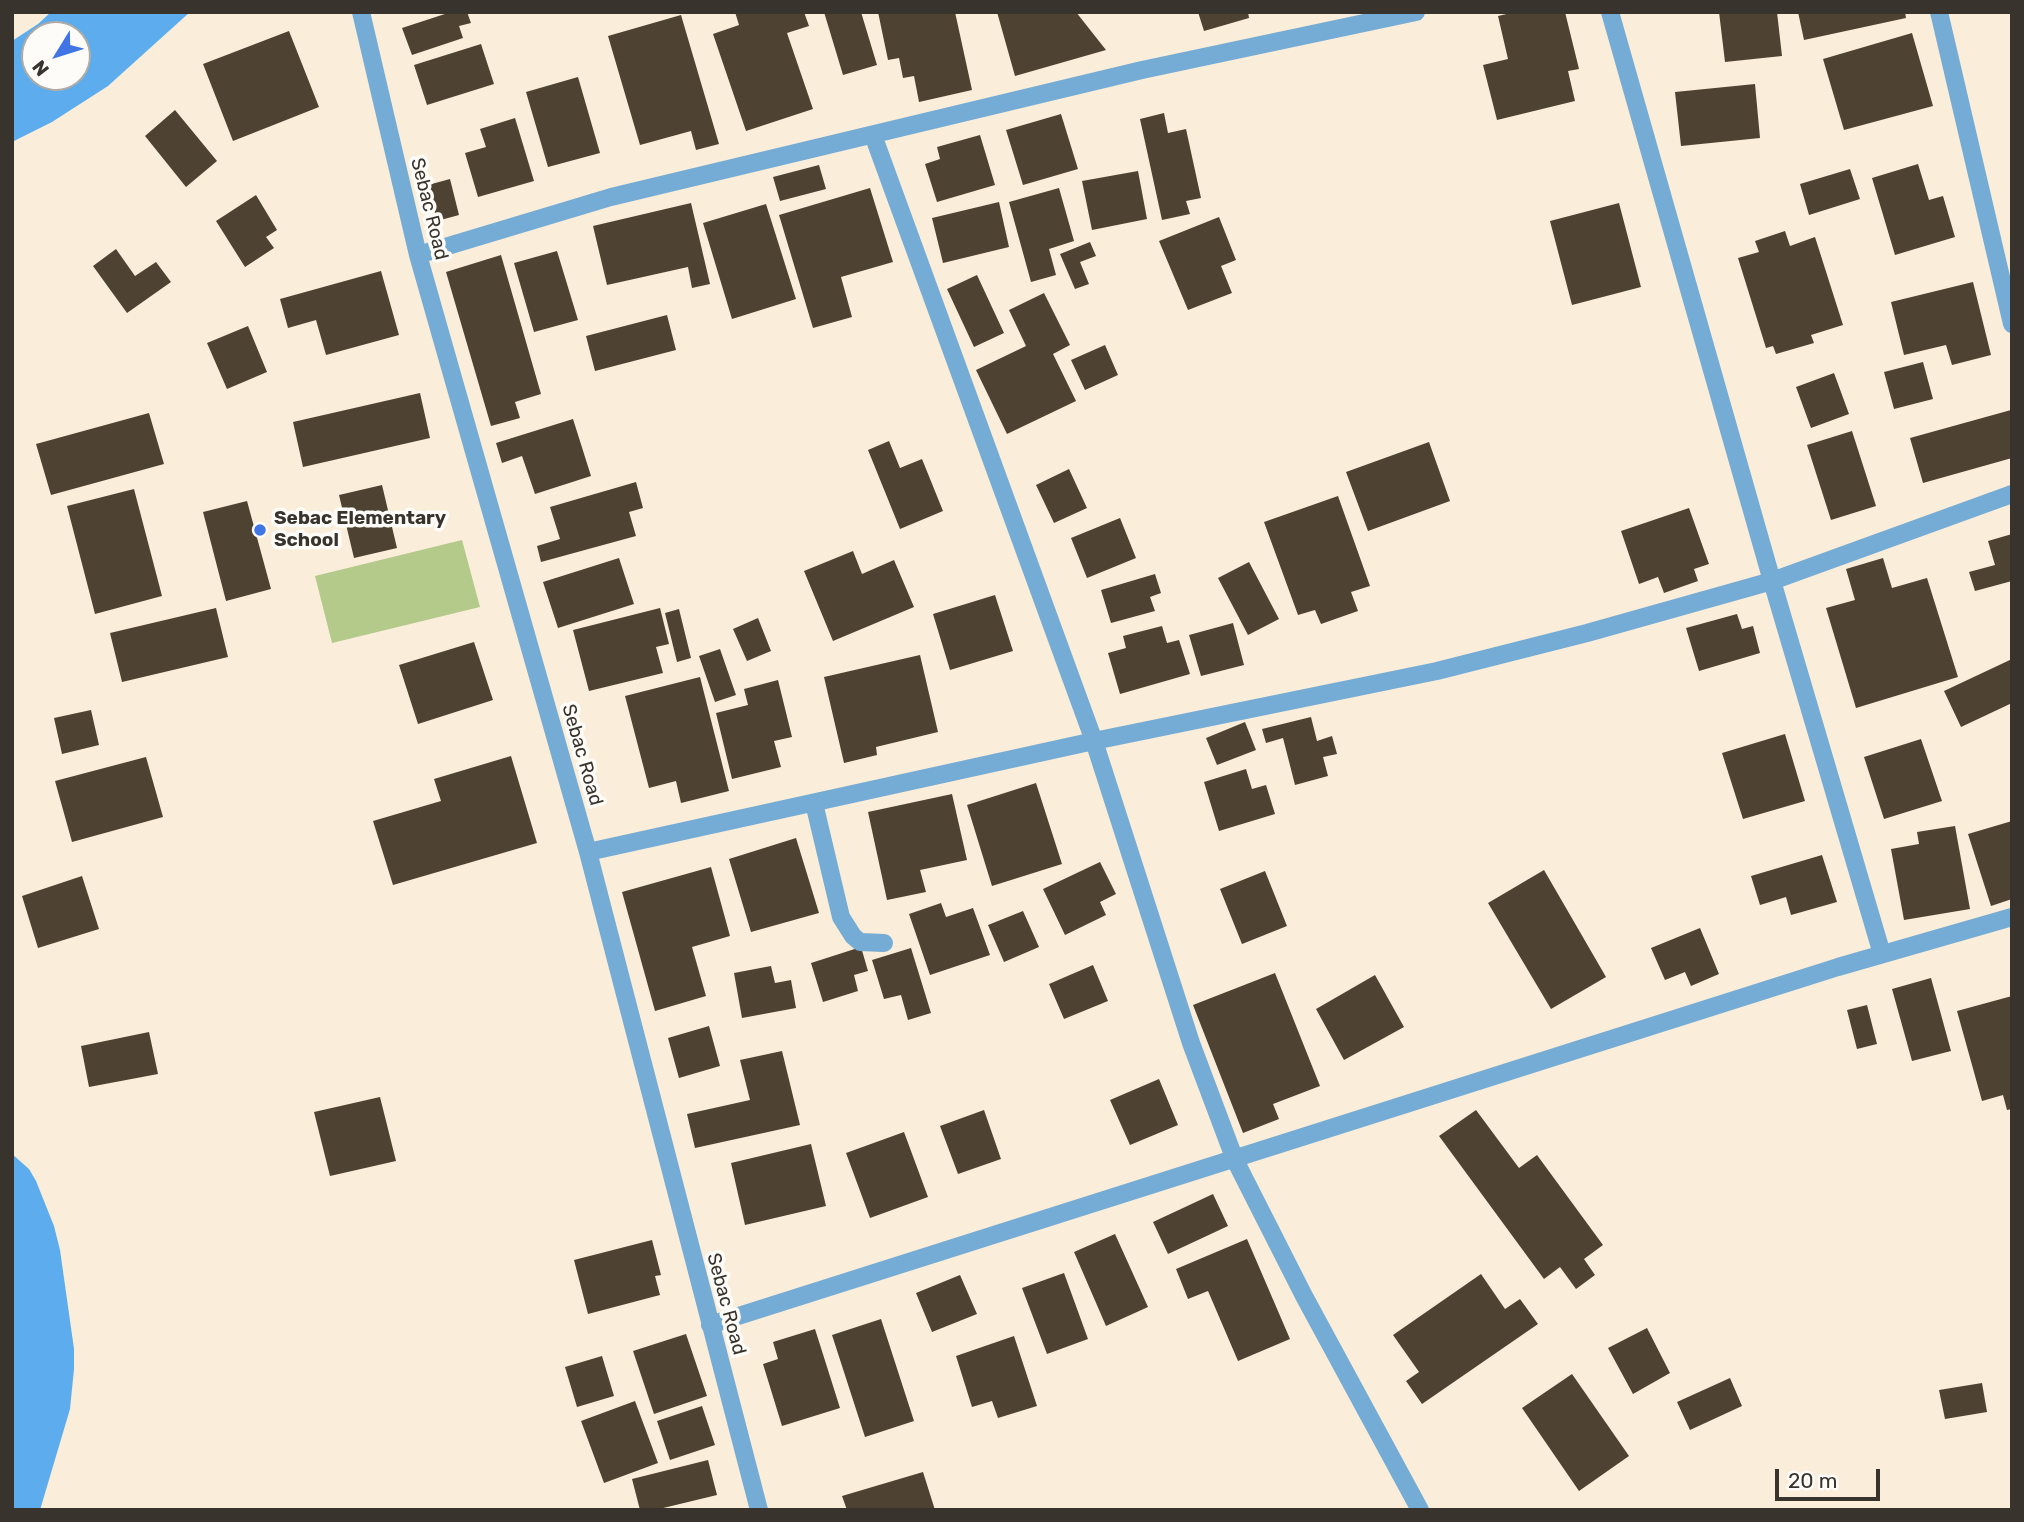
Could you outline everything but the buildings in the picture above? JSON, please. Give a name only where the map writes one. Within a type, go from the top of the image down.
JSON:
[{"type":"street","name":"Sebac Road","points":[[361,12],[418,255],[588,852],[759,1510]]},
{"type":"street","points":[[418,255],[611,197],[1142,70],[1416,12]]},
{"type":"street","points":[[1610,12],[1882,954]]},
{"type":"street","points":[[1939,12],[2012,324]]},
{"type":"street","points":[[873,135],[1094,741],[1191,1043],[1235,1160],[1304,1296],[1420,1510]]},
{"type":"street","points":[[588,852],[1094,741],[1437,671],[1587,633],[1772,580],[2012,494]]},
{"type":"street","points":[[814,803],[838,906],[847,928],[860,942],[884,943]]},
{"type":"street","points":[[710,1325],[1882,954],[2012,917]]},
{"type":"green space","points":[[462,540],[480,607],[332,643],[315,576]]},
{"type":"water","points":[[51,12],[190,12],[108,86],[52,122],[12,142],[12,41],[21,35],[21,91],[91,91],[91,21],[41,21]]},
{"type":"water","points":[[12,1154],[29,1169],[36,1181],[54,1226],[74,1349],[70,1409],[40,1510],[12,1510]]},
{"type":"place","name":"Sebac Elementary School","points":[[260,530]]}]
